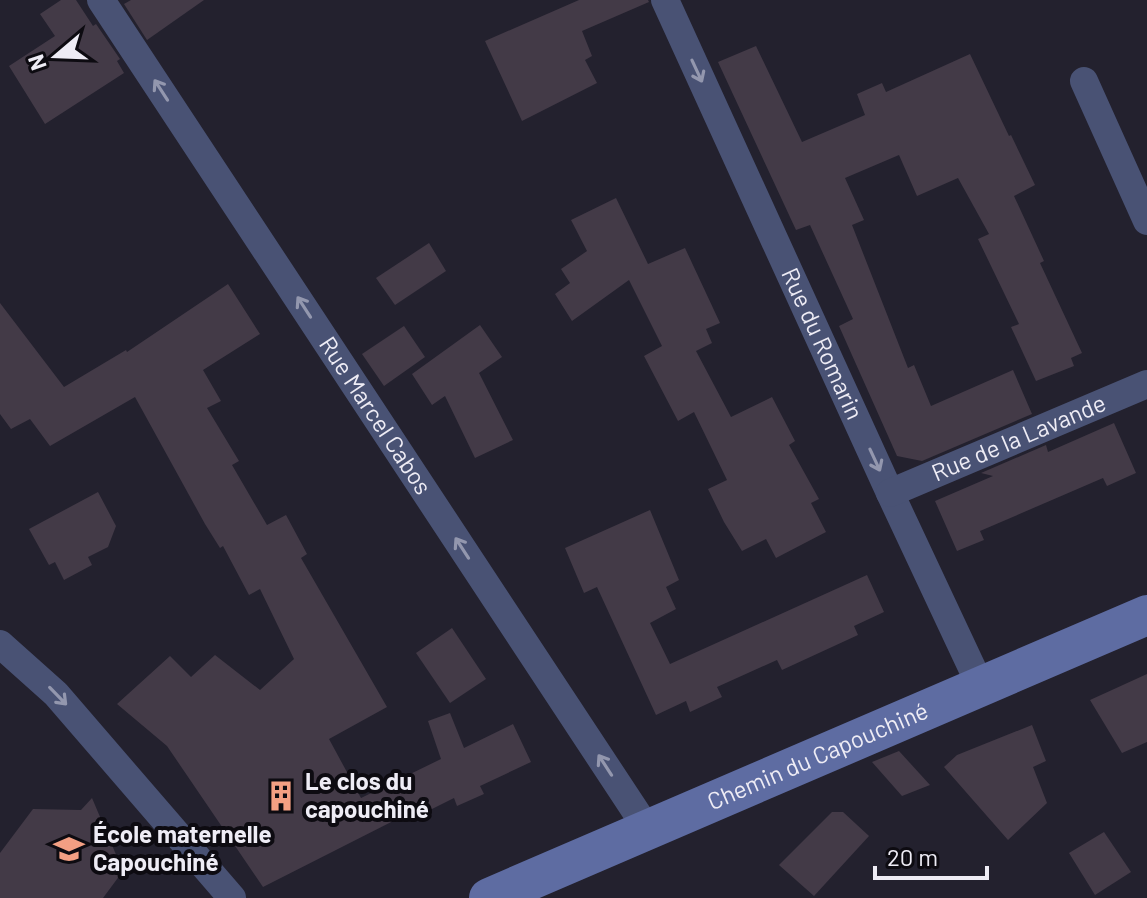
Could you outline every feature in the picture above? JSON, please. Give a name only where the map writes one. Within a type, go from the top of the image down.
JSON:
[{"type":"street","name":"Rue Marcel Cabos","points":[[101,0],[648,830]]},
{"type":"street","name":"Rue du Romarin","points":[[665,0],[981,687]]},
{"type":"street","points":[[1084,81],[1147,221]]},
{"type":"street","name":"Rue de la Lavande","points":[[890,493],[1147,384]]},
{"type":"street","name":"Chemin du Capouchiné","points":[[489,898],[1147,615]]},
{"type":"street","points":[[0,644],[56,694],[232,898]]},
{"type":"building","points":[[61,0],[76,0],[120,59],[117,61],[124,73],[45,124],[9,66],[55,36],[40,14]]},
{"type":"building","points":[[131,0],[204,0],[147,40],[124,4]]},
{"type":"building","points":[[579,0],[649,2],[582,31],[592,56],[585,60],[597,83],[522,121],[485,41]]},
{"type":"building","points":[[756,46],[802,142],[865,115],[857,94],[882,83],[886,92],[970,54],[1035,185],[1014,196],[1044,261],[1040,263],[1082,353],[1071,358],[1074,366],[1036,381],[1011,327],[1019,324],[978,239],[989,234],[958,178],[917,196],[899,155],[845,178],[864,220],[852,225],[908,368],[914,365],[931,406],[1013,370],[1032,414],[922,461],[897,456],[839,326],[853,319],[810,225],[796,230],[718,62]]},
{"type":"building","points":[[616,198],[648,264],[685,248],[720,323],[706,329],[712,343],[696,351],[731,417],[772,397],[795,441],[789,445],[819,499],[811,503],[826,532],[776,558],[766,539],[742,551],[708,489],[727,480],[694,412],[678,421],[644,356],[662,346],[629,280],[572,321],[555,294],[570,283],[561,269],[587,251],[571,220]]},
{"type":"building","points":[[429,243],[446,271],[395,305],[376,278]]},
{"type":"building","points":[[228,284],[260,334],[203,370],[221,401],[207,408],[239,461],[232,465],[267,525],[286,515],[307,554],[301,558],[387,707],[329,739],[361,798],[441,759],[428,721],[450,713],[464,748],[513,724],[531,762],[480,786],[484,794],[457,806],[454,798],[408,821],[405,815],[263,887],[167,746],[117,704],[170,656],[191,677],[215,655],[260,690],[294,659],[260,589],[249,595],[223,546],[220,548],[205,524],[135,397],[50,446],[30,419],[11,429],[0,414],[0,303],[64,387],[127,352]]},
{"type":"building","points":[[480,325],[502,357],[479,373],[513,440],[475,458],[445,396],[432,405],[412,374]]},
{"type":"building","points":[[404,326],[425,357],[384,386],[362,354]]},
{"type":"building","points":[[1114,423],[1136,473],[1107,486],[1103,478],[980,531],[984,540],[957,551],[935,501],[993,476],[981,473],[1046,445],[1048,452]]},
{"type":"building","points":[[98,492],[116,526],[108,547],[88,557],[92,565],[64,580],[55,562],[49,565],[29,529]]},
{"type":"building","points":[[650,510],[679,580],[666,587],[676,609],[650,623],[670,664],[867,575],[884,612],[854,626],[858,635],[782,670],[777,660],[717,687],[722,697],[690,712],[686,701],[656,715],[597,587],[584,593],[565,548]]},
{"type":"building","points":[[452,628],[486,679],[450,703],[416,653]]},
{"type":"building","points":[[1147,674],[1147,742],[1122,753],[1090,700]]},
{"type":"building","points":[[1032,725],[1046,761],[1033,767],[1047,803],[1008,840],[944,767],[957,755]]},
{"type":"building","points":[[899,751],[930,785],[902,796],[872,762]]},
{"type":"building","points":[[92,798],[123,871],[103,898],[0,898],[0,853],[33,809],[81,810]]},
{"type":"building","points":[[832,812],[843,812],[869,836],[814,896],[779,865]]},
{"type":"building","points":[[1104,832],[1131,872],[1095,895],[1069,853]]},
{"type":"place","name":"Le clos du capouchiné","points":[[281,796]]},
{"type":"place","name":"École maternelle Capouchiné","points":[[69,849]]}]
